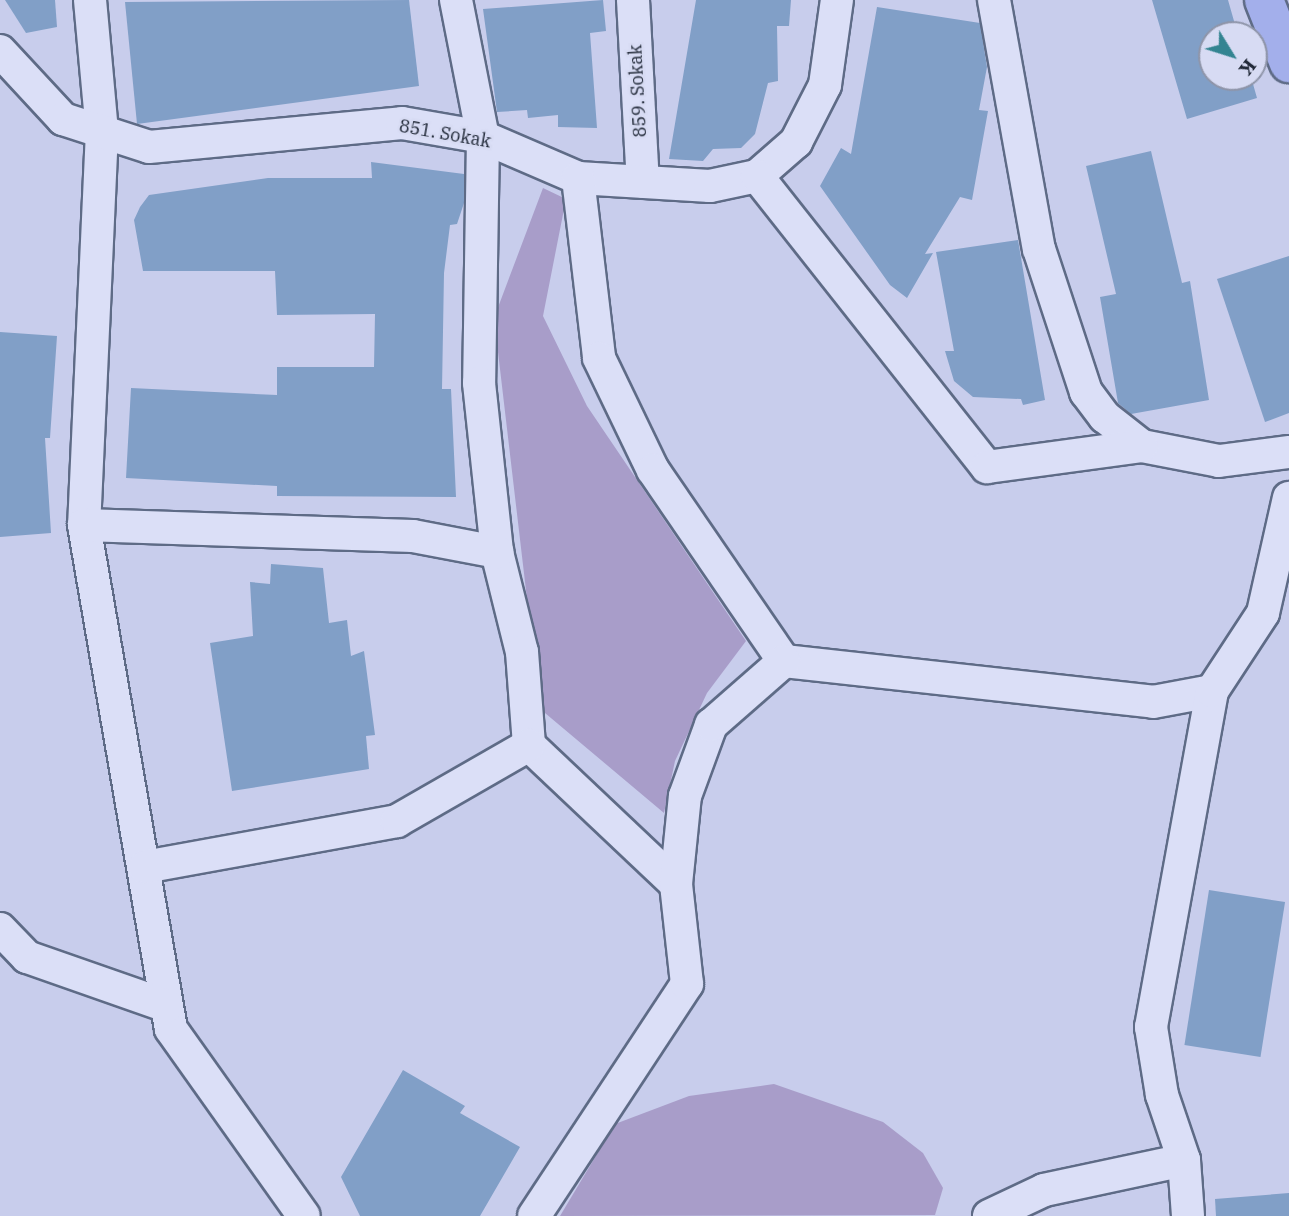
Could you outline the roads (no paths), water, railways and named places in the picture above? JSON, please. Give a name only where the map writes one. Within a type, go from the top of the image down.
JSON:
[{"type":"main road","points":[[1264,0],[1289,63]]},
{"type":"street","points":[[90,0],[102,131],[84,525],[171,1029],[304,1216]]},
{"type":"street","points":[[456,0],[483,137],[479,383],[497,552],[522,652],[529,745],[676,884]]},
{"type":"street","name":"859. Sokak","points":[[633,0],[643,182]]},
{"type":"street","name":"851. Sokak","points":[[0,51],[63,119],[149,147],[402,123],[483,137],[578,178],[710,186],[757,176],[796,142],[825,85],[837,0]]},
{"type":"street","points":[[994,0],[1039,249],[1082,379],[1105,417],[1142,446]]},
{"type":"street","points":[[757,176],[987,467],[1142,446],[1219,461],[1289,452]]},
{"type":"street","points":[[578,178],[599,358],[653,470],[785,661]]},
{"type":"street","points":[[1188,1216],[1184,1160],[1162,1096],[1151,1027],[1212,691],[1264,613],[1289,498]]},
{"type":"street","points":[[84,525],[413,536],[497,552]]},
{"type":"street","points":[[534,1216],[687,984],[676,884],[685,796],[711,725],[785,661],[1153,702],[1212,691]]},
{"type":"street","points":[[145,867],[397,821],[529,745]]},
{"type":"street","points":[[0,929],[27,957],[167,1006]]},
{"type":"street","points":[[989,1216],[1044,1190],[1184,1160]]}]
